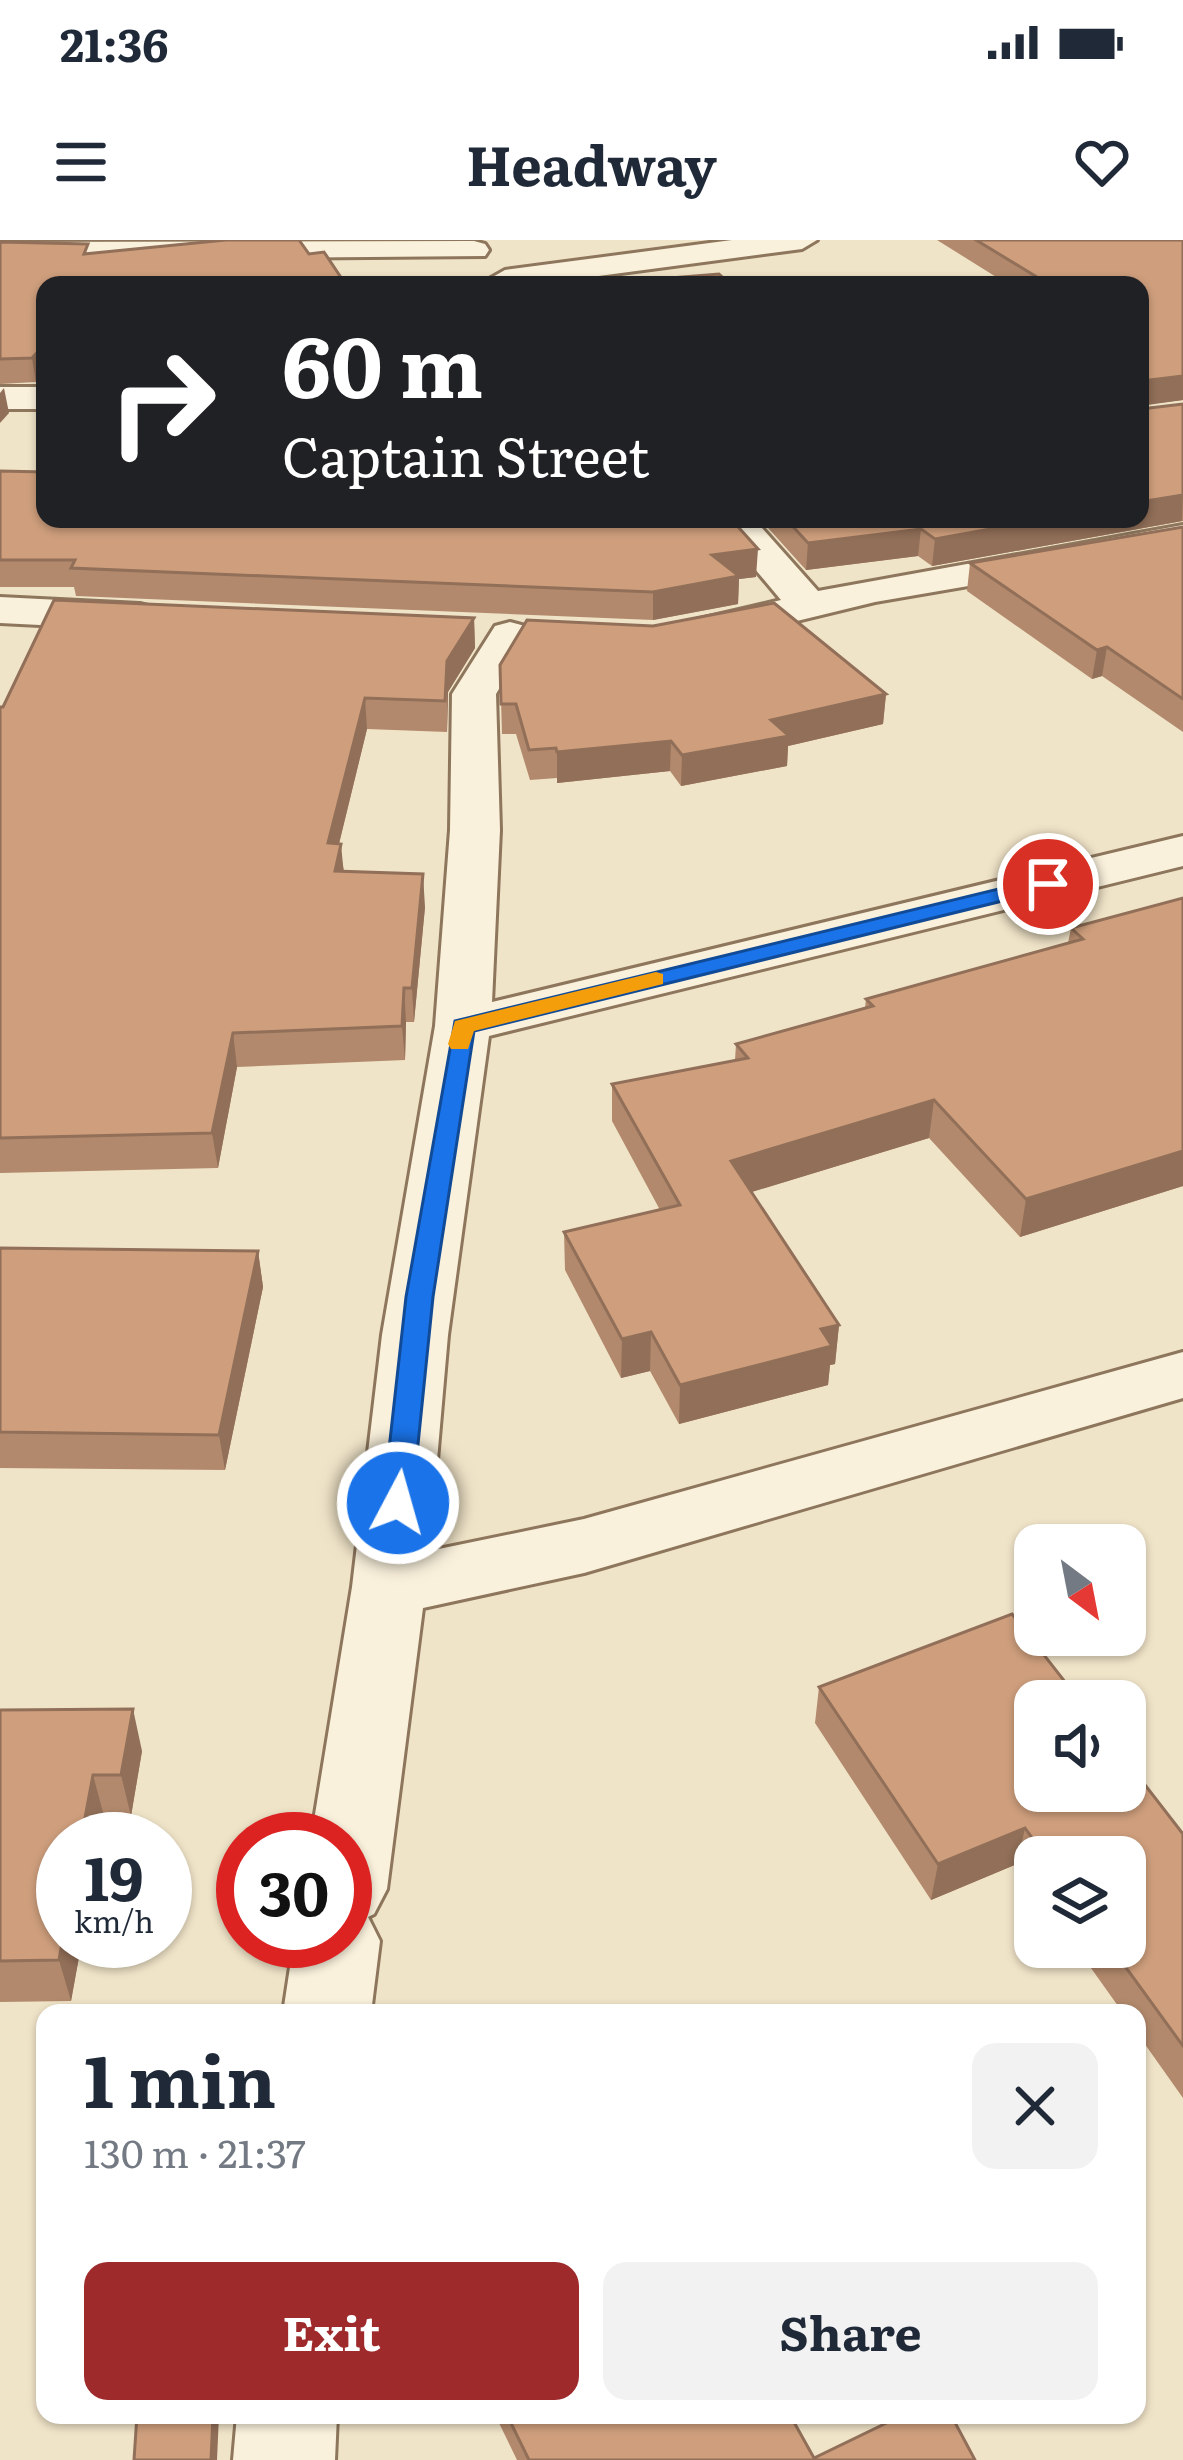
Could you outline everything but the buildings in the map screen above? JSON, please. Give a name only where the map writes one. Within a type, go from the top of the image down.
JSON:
[{"type":"street","points":[[549,276],[802,240]]},
{"type":"street","points":[[0,251],[469,245],[501,276]]},
{"type":"street","points":[[0,398],[36,398]]},
{"type":"street","points":[[741,528],[810,607]]},
{"type":"street","points":[[652,638],[875,590],[1183,537]]},
{"type":"street","points":[[0,610],[185,619]]},
{"type":"street","points":[[356,1812],[389,1587],[415,1335],[463,1026],[475,830],[474,694],[510,635]]},
{"type":"street","points":[[463,1026],[1183,850]]},
{"type":"street","points":[[389,1587],[584,1546],[1183,1375]]},
{"type":"street","points":[[328,2004],[333,1968]]},
{"type":"street","points":[[284,2460],[286,2424]]},
{"type":"slow traffic","points":[[460,1044],[463,1026],[656,979]]},
{"type":"route","points":[[398,1503],[420,1297],[463,1026],[1048,884]]}]
